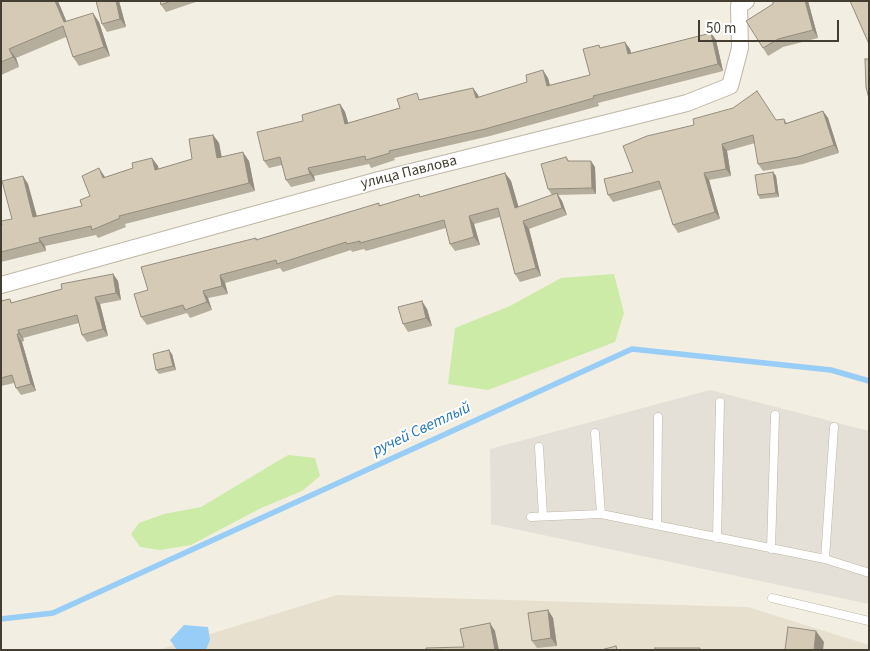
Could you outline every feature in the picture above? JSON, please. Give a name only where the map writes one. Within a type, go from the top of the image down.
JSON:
[{"type":"street","name":"улица Павлова","points":[[1,285],[379,180],[687,103],[730,86],[740,48],[739,6],[746,1]]},
{"type":"lane","points":[[717,538],[720,402]]},
{"type":"lane","points":[[771,549],[775,415]]},
{"type":"lane","points":[[656,526],[658,417]]},
{"type":"lane","points":[[825,559],[834,427]]},
{"type":"lane","points":[[595,433],[601,514]]},
{"type":"lane","points":[[539,447],[542,516]]},
{"type":"lane","points":[[531,517],[601,514],[825,559],[869,573]]},
{"type":"lane","points":[[772,598],[869,621]]},
{"type":"shaded area","points":[[710,390],[869,431],[869,604],[491,524],[490,449]]},
{"type":"shaded area","points":[[337,595],[748,607],[869,645],[869,650],[158,650]]},
{"type":"green space","points":[[614,274],[624,313],[615,342],[488,390],[448,384],[455,328],[510,306],[561,278]]},
{"type":"green space","points":[[288,455],[315,458],[320,476],[302,491],[261,508],[191,545],[160,550],[140,547],[131,534],[139,523],[164,514],[201,507]]},
{"type":"water","points":[[184,625],[208,627],[210,640],[206,650],[177,650],[170,640]]},
{"type":"building","points":[[1,1],[55,1],[64,22],[93,13],[104,47],[73,57],[63,26],[9,49],[13,57],[1,62]]},
{"type":"building","points":[[96,1],[116,1],[120,19],[102,24]]},
{"type":"building","points":[[160,1],[171,1],[161,5]]},
{"type":"building","points":[[773,1],[805,1],[813,30],[778,39],[763,48],[746,21],[773,4]]},
{"type":"building","points":[[850,1],[869,1],[869,44]]},
{"type":"building","points":[[711,33],[718,64],[593,96],[594,98],[485,129],[389,151],[390,153],[366,160],[365,156],[308,168],[310,174],[286,180],[280,157],[264,161],[257,132],[303,121],[302,115],[340,104],[345,124],[400,108],[397,99],[417,93],[419,100],[473,88],[476,98],[527,82],[526,75],[543,70],[547,86],[590,75],[583,49],[599,45],[600,48],[625,42],[628,54]]},
{"type":"building","points":[[865,59],[869,59],[869,99],[866,87]]},
{"type":"building","points":[[757,91],[776,120],[784,119],[785,124],[823,111],[834,145],[798,157],[758,164],[753,135],[722,144],[726,169],[704,173],[715,212],[673,225],[659,181],[608,195],[604,179],[633,172],[623,146],[647,136],[694,125],[693,119],[733,108]]},
{"type":"building","points":[[213,135],[217,158],[243,152],[249,183],[119,216],[120,218],[92,230],[91,226],[39,238],[40,242],[1,252],[1,221],[12,219],[2,181],[23,176],[33,217],[82,206],[80,200],[90,196],[82,176],[99,168],[103,178],[133,168],[132,163],[152,158],[155,170],[192,159],[189,139]]},
{"type":"building","points":[[566,157],[568,161],[591,161],[592,188],[548,189],[541,164]]},
{"type":"building","points":[[773,172],[776,193],[758,195],[755,175]]},
{"type":"building","points":[[505,173],[515,208],[557,193],[562,208],[523,221],[536,268],[515,274],[498,208],[469,216],[474,237],[450,244],[444,220],[360,243],[360,241],[347,244],[346,242],[277,264],[276,260],[220,275],[222,286],[203,291],[207,302],[185,310],[183,305],[141,317],[134,294],[148,290],[141,267],[256,238],[256,240],[379,203],[379,206],[419,194],[420,197]]},
{"type":"building","points":[[113,274],[116,293],[95,297],[103,329],[82,335],[77,315],[18,330],[19,334],[17,334],[31,384],[16,388],[12,375],[1,378],[1,301],[10,299],[11,303],[62,289],[61,284]]},
{"type":"building","points":[[422,301],[426,318],[403,324],[398,307]]},
{"type":"building","points":[[169,350],[173,366],[156,370],[153,354]]},
{"type":"building","points":[[548,610],[551,638],[532,641],[528,613]]},
{"type":"building","points":[[490,623],[495,650],[426,650],[426,648],[464,647],[460,629]]},
{"type":"building","points":[[788,627],[816,631],[814,650],[785,650]]},
{"type":"building","points":[[616,646],[617,650],[601,650]]},
{"type":"building","points":[[655,648],[700,648],[700,650],[655,650]]},
{"type":"waterway","name":"ручей Светлый","points":[[1,619],[53,613],[632,349],[831,370],[869,381]]}]
